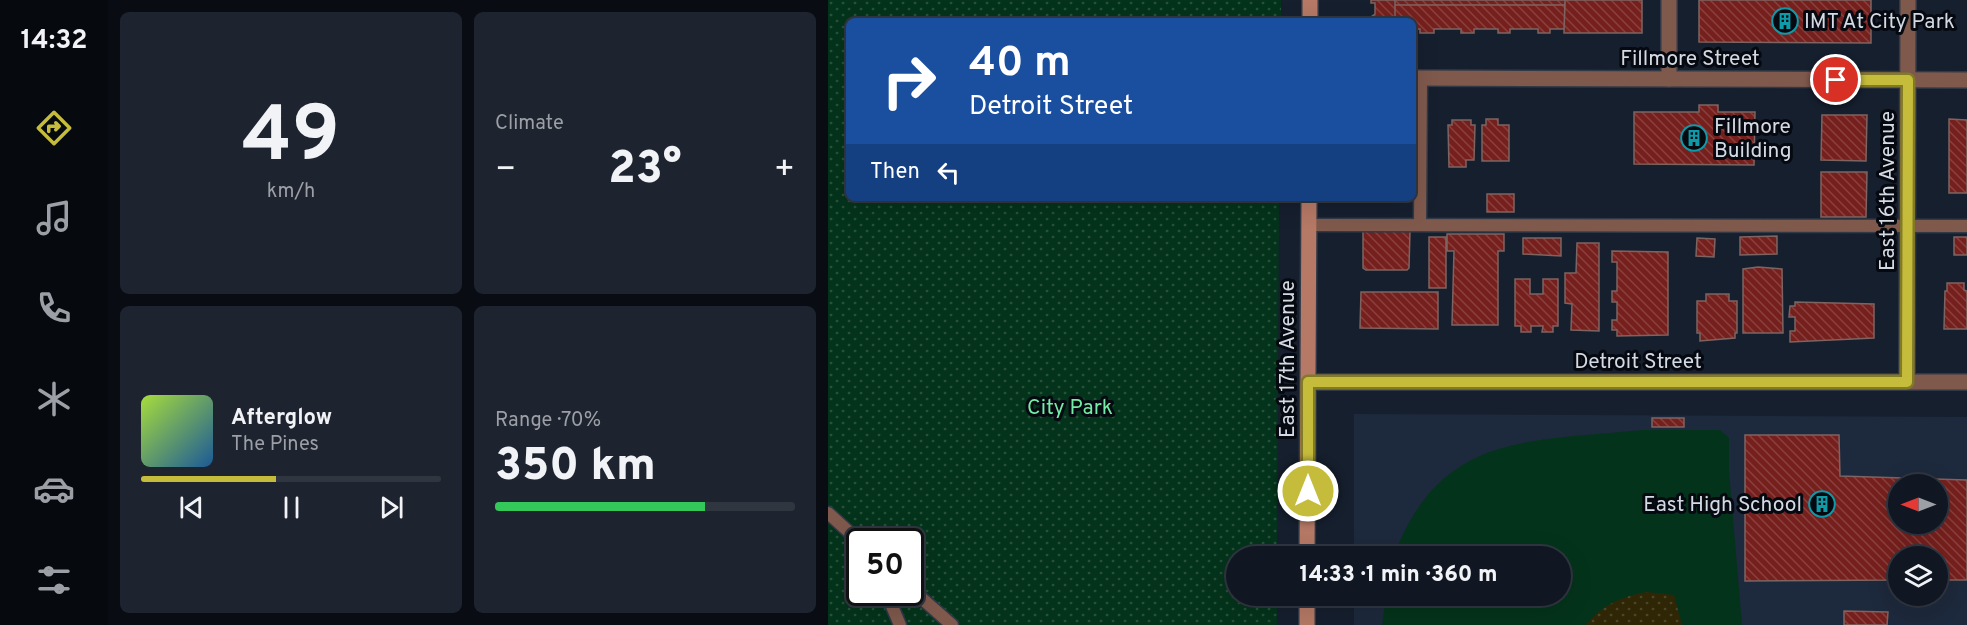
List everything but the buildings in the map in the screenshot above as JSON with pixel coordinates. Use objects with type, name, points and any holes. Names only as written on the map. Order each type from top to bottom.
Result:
[{"type":"main road","points":[[1310,0],[1310,18]]},
{"type":"main road","name":"East 17th Avenue","points":[[1307,546],[1309,201]]},
{"type":"main road","points":[[1307,606],[1307,625]]},
{"type":"street","points":[[1669,0],[1669,79]]},
{"type":"street","name":"East 16th Avenue","points":[[1907,382],[1908,0]]},
{"type":"street","name":"Fillmore Street","points":[[1417,78],[1967,80]]},
{"type":"street","name":"Detroit Street","points":[[1308,382],[1967,382]]},
{"type":"lane","points":[[1417,78],[1419,225]]},
{"type":"lane","points":[[1308,225],[1967,226]]},
{"type":"lane","points":[[828,513],[846,529]]},
{"type":"lane","points":[[924,600],[952,625]]},
{"type":"lane","points":[[892,606],[900,625]]},
{"type":"shaded area","points":[[1354,414],[1967,417],[1967,625],[1354,625],[1354,606],[1571,606],[1571,546],[1354,546]]},
{"type":"green space","name":"City Park","points":[[828,0],[1281,0],[1281,18],[846,18],[846,201],[1279,201],[1277,546],[1226,546],[1226,606],[1277,606],[1277,625],[828,625]]},
{"type":"green space","points":[[1642,430],[1720,430],[1729,438],[1729,471],[1742,625],[1382,625],[1385,606],[1571,606],[1571,546],[1399,546],[1413,515],[1436,486],[1463,465],[1493,451],[1526,442]]},
{"type":"sand","points":[[1647,592],[1674,595],[1682,625],[1586,625],[1613,602]]},
{"type":"place","name":"IMT At City Park","points":[[1785,21]]},
{"type":"place","name":"Fillmore Building","points":[[1694,138]]},
{"type":"place","name":"East High School","points":[[1822,504]]},
{"type":"route","points":[[1308,491],[1308,382],[1907,382],[1908,80],[1836,80]]}]
